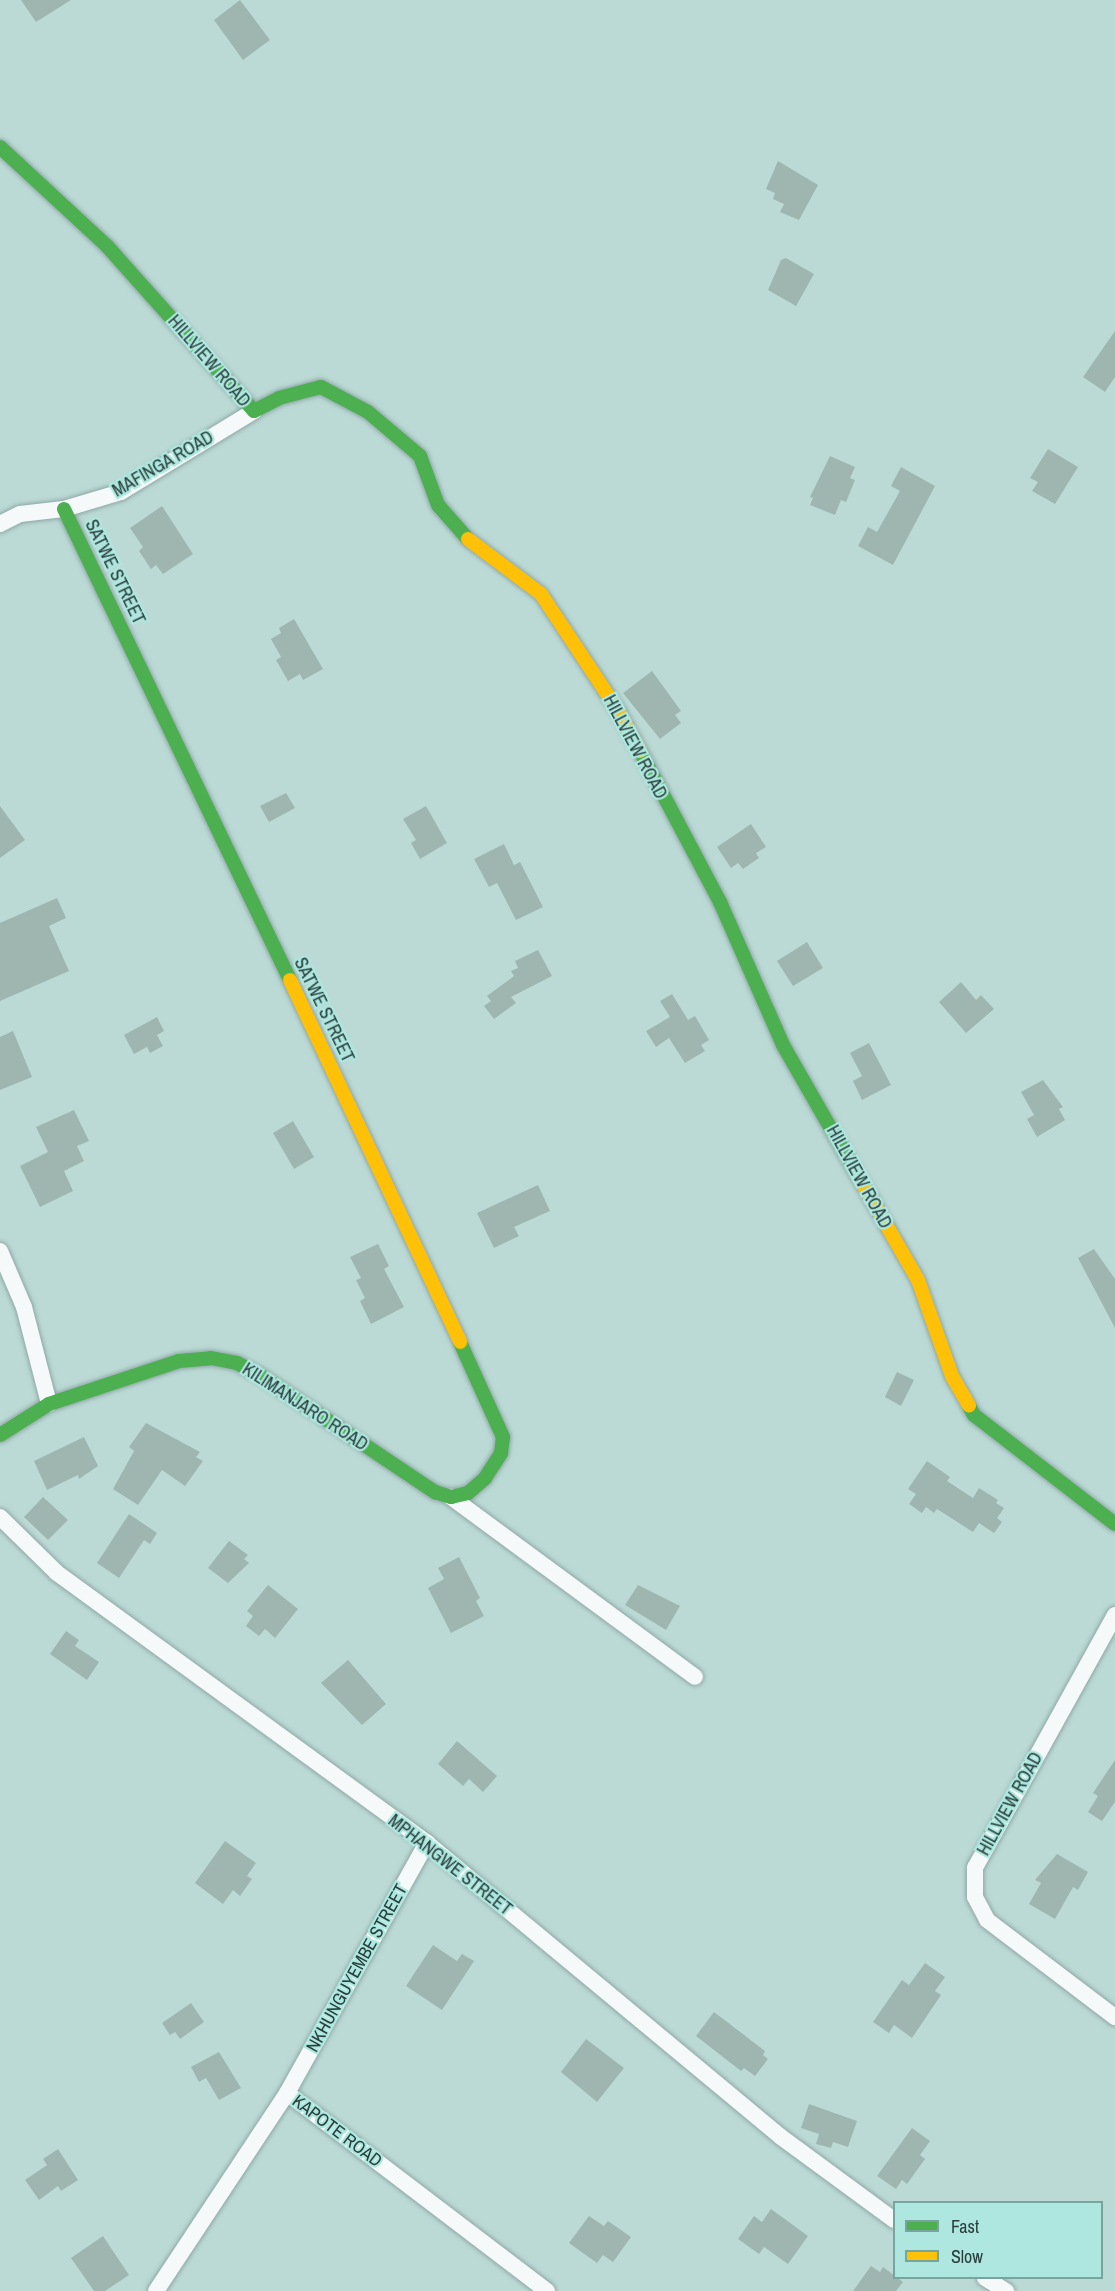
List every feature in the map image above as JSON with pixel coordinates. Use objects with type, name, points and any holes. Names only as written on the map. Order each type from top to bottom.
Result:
[{"type":"street","name":"HILLVIEW ROAD","points":[[0,147],[107,246],[254,411],[279,398],[321,387],[368,412],[420,456],[438,505],[463,536],[541,594],[619,712],[720,902],[783,1045],[918,1280],[952,1376],[974,1415],[1115,1524]]},
{"type":"street","name":"MAFINGA ROAD","points":[[0,524],[20,514],[64,509],[122,492],[254,411]]},
{"type":"street","name":"SATWE STREET","points":[[64,509],[499,1421],[503,1437],[501,1453],[485,1478],[468,1493],[443,1494]]},
{"type":"street","points":[[0,1251],[24,1307],[49,1404]]},
{"type":"street","name":"KILIMANJARO ROAD","points":[[0,1435],[49,1404],[179,1361],[212,1358],[237,1363],[443,1494],[695,1677]]},
{"type":"street","name":"MPHANGWE STREET","points":[[0,1517],[57,1573],[427,1843],[781,2137],[893,2219]]},
{"type":"street","name":"HILLVIEW ROAD","points":[[1115,1615],[975,1868],[975,1897],[987,1920],[1115,2018]]},
{"type":"street","name":"NKHUNGUYEMBE STREET","points":[[287,2093],[427,1843]]},
{"type":"street","name":"KAPOTE ROAD","points":[[156,2291],[287,2093],[547,2291]]},
{"type":"street","points":[[988,2279],[1006,2291]]},
{"type":"building","points":[[21,0],[71,0],[36,22]]},
{"type":"building","points":[[240,0],[270,40],[243,60],[214,20]]},
{"type":"building","points":[[778,161],[818,185],[799,220],[780,212],[784,204],[773,199],[775,193],[766,189]]},
{"type":"building","points":[[786,258],[814,274],[796,306],[768,290],[781,260]]},
{"type":"building","points":[[1115,331],[1115,377],[1105,392],[1083,377]]},
{"type":"building","points":[[1048,449],[1078,467],[1055,504],[1032,491],[1038,482],[1030,478]]},
{"type":"building","points":[[830,456],[855,467],[850,478],[855,480],[846,502],[841,500],[835,515],[810,505],[813,498],[810,497]]},
{"type":"building","points":[[901,467],[935,486],[893,565],[858,546],[868,527],[877,532],[900,491],[891,486]]},
{"type":"building","points":[[162,506],[193,554],[163,574],[156,565],[151,569],[139,551],[143,547],[130,528]]},
{"type":"building","points":[[294,619],[323,669],[303,680],[300,674],[288,681],[276,660],[281,657],[271,639],[281,633],[279,628]]},
{"type":"building","points":[[652,671],[681,711],[675,715],[681,723],[660,739],[623,693]]},
{"type":"building","points":[[286,793],[295,808],[269,822],[260,806]]},
{"type":"building","points":[[0,806],[25,840],[0,858]]},
{"type":"building","points":[[426,806],[447,843],[420,859],[411,843],[416,840],[403,819]]},
{"type":"building","points":[[751,824],[766,847],[756,853],[759,858],[743,869],[738,863],[731,868],[717,847]]},
{"type":"building","points":[[504,844],[514,865],[520,862],[543,907],[516,920],[497,883],[489,887],[474,859]]},
{"type":"building","points":[[57,898],[66,918],[49,926],[69,971],[0,1001],[0,923]]},
{"type":"building","points":[[807,942],[823,968],[793,986],[777,961]]},
{"type":"building","points":[[538,950],[552,976],[511,997],[516,1003],[494,1019],[484,1006],[491,1001],[487,996],[514,976],[511,971],[518,968],[515,961]]},
{"type":"building","points":[[961,982],[976,1000],[981,995],[994,1009],[966,1033],[939,1002]]},
{"type":"building","points":[[672,994],[688,1020],[695,1016],[709,1040],[701,1045],[705,1051],[685,1063],[669,1038],[656,1047],[646,1031],[670,1017],[660,1001]]},
{"type":"building","points":[[157,1017],[164,1031],[157,1035],[163,1046],[150,1053],[147,1047],[134,1054],[124,1035]]},
{"type":"building","points":[[13,1031],[32,1077],[0,1090],[0,1037]]},
{"type":"building","points":[[869,1043],[891,1085],[862,1100],[853,1081],[862,1076],[850,1053]]},
{"type":"building","points":[[1043,1080],[1063,1107],[1059,1109],[1065,1120],[1037,1137],[1027,1119],[1034,1115],[1021,1092]]},
{"type":"building","points":[[74,1110],[89,1141],[77,1146],[84,1161],[64,1171],[73,1191],[40,1207],[20,1166],[48,1152],[36,1127]]},
{"type":"building","points":[[293,1121],[314,1157],[294,1169],[273,1133]]},
{"type":"building","points":[[538,1185],[550,1211],[514,1227],[519,1236],[494,1248],[477,1213]]},
{"type":"building","points":[[378,1244],[389,1266],[384,1269],[404,1307],[371,1324],[360,1301],[365,1298],[356,1280],[361,1278],[350,1257]]},
{"type":"building","points":[[1094,1249],[1115,1279],[1115,1328],[1078,1258]]},
{"type":"building","points":[[897,1372],[914,1380],[901,1406],[885,1397]]},
{"type":"building","points":[[146,1423],[200,1452],[196,1457],[203,1461],[185,1486],[162,1470],[138,1505],[113,1489],[134,1451],[129,1447]]},
{"type":"building","points":[[84,1437],[98,1466],[79,1479],[78,1475],[47,1490],[34,1461]]},
{"type":"building","points":[[927,1461],[950,1477],[947,1481],[973,1498],[979,1488],[998,1500],[996,1503],[1004,1508],[997,1518],[1002,1522],[994,1533],[979,1523],[973,1532],[937,1509],[934,1513],[926,1507],[922,1513],[909,1504],[916,1494],[908,1489]]},
{"type":"building","points":[[43,1497],[68,1520],[48,1540],[24,1517]]},
{"type":"building","points":[[129,1514],[157,1533],[150,1544],[144,1540],[119,1578],[97,1563]]},
{"type":"building","points":[[229,1541],[248,1555],[244,1559],[249,1563],[228,1583],[208,1568]]},
{"type":"building","points":[[459,1557],[480,1598],[476,1601],[484,1616],[451,1633],[428,1588],[444,1579],[438,1568]]},
{"type":"building","points":[[268,1585],[298,1609],[275,1638],[265,1629],[259,1636],[246,1626],[253,1616],[247,1611]]},
{"type":"building","points":[[638,1585],[680,1606],[666,1630],[625,1605]]},
{"type":"building","points":[[66,1631],[79,1640],[75,1646],[99,1662],[87,1680],[50,1654]]},
{"type":"building","points":[[348,1660],[386,1704],[362,1725],[321,1683]]},
{"type":"building","points":[[457,1741],[497,1776],[483,1792],[469,1779],[463,1786],[438,1764]]},
{"type":"building","points":[[1115,1760],[1115,1802],[1102,1821],[1088,1812],[1098,1796],[1093,1793]]},
{"type":"building","points":[[225,1841],[256,1863],[247,1876],[252,1879],[240,1896],[233,1890],[223,1904],[195,1883]]},
{"type":"building","points":[[1057,1854],[1088,1872],[1078,1890],[1073,1887],[1055,1919],[1029,1904],[1041,1883],[1035,1880]]},
{"type":"building","points":[[433,1945],[457,1961],[462,1954],[474,1961],[442,2010],[406,1986]]},
{"type":"building","points":[[925,1963],[945,1977],[935,1991],[941,1995],[912,2038],[894,2025],[889,2033],[873,2022],[902,1980],[909,1985]]},
{"type":"building","points":[[191,2003],[204,2022],[180,2039],[175,2032],[170,2035],[162,2023]]},
{"type":"building","points":[[714,2012],[765,2051],[763,2055],[768,2059],[755,2076],[744,2068],[741,2071],[696,2036]]},
{"type":"building","points":[[586,2039],[624,2068],[597,2102],[561,2072]]},
{"type":"building","points":[[219,2052],[241,2088],[219,2100],[206,2078],[199,2082],[191,2067]]},
{"type":"building","points":[[809,2104],[857,2121],[848,2147],[833,2142],[831,2148],[816,2144],[819,2134],[801,2128]]},
{"type":"building","points":[[912,2128],[930,2141],[920,2155],[925,2159],[907,2184],[902,2180],[896,2189],[877,2176]]},
{"type":"building","points":[[58,2149],[78,2180],[61,2191],[58,2186],[39,2200],[25,2180],[47,2165],[43,2159]]},
{"type":"building","points":[[771,2209],[808,2236],[788,2264],[764,2247],[759,2254],[738,2239],[754,2216],[762,2222]]},
{"type":"building","points":[[589,2216],[604,2226],[608,2221],[631,2237],[613,2262],[603,2255],[597,2263],[569,2243]]},
{"type":"building","points":[[103,2236],[129,2275],[105,2291],[94,2291],[71,2258]]},
{"type":"building","points":[[871,2266],[880,2272],[883,2267],[893,2274],[893,2279],[903,2282],[896,2291],[853,2291]]},
{"type":"traffic: fast","points":[[0,147],[107,246],[254,411],[279,398],[321,387],[368,412],[420,456],[438,505],[468,539]]},
{"type":"traffic: fast","points":[[64,509],[290,980]]},
{"type":"traffic: fast","points":[[640,751],[720,902],[783,1045],[857,1174]]},
{"type":"traffic: fast","points":[[0,1435],[49,1404],[179,1361],[211,1358],[237,1363],[260,1375],[435,1492],[451,1497],[468,1493],[485,1478],[501,1453],[503,1437],[460,1342]]},
{"type":"traffic: fast","points":[[969,1406],[974,1415],[1115,1524]]},
{"type":"traffic: slow","points":[[468,539],[541,594],[619,712],[640,751]]},
{"type":"traffic: slow","points":[[290,980],[460,1342]]},
{"type":"traffic: slow","points":[[857,1174],[918,1280],[952,1376],[969,1406]]}]
